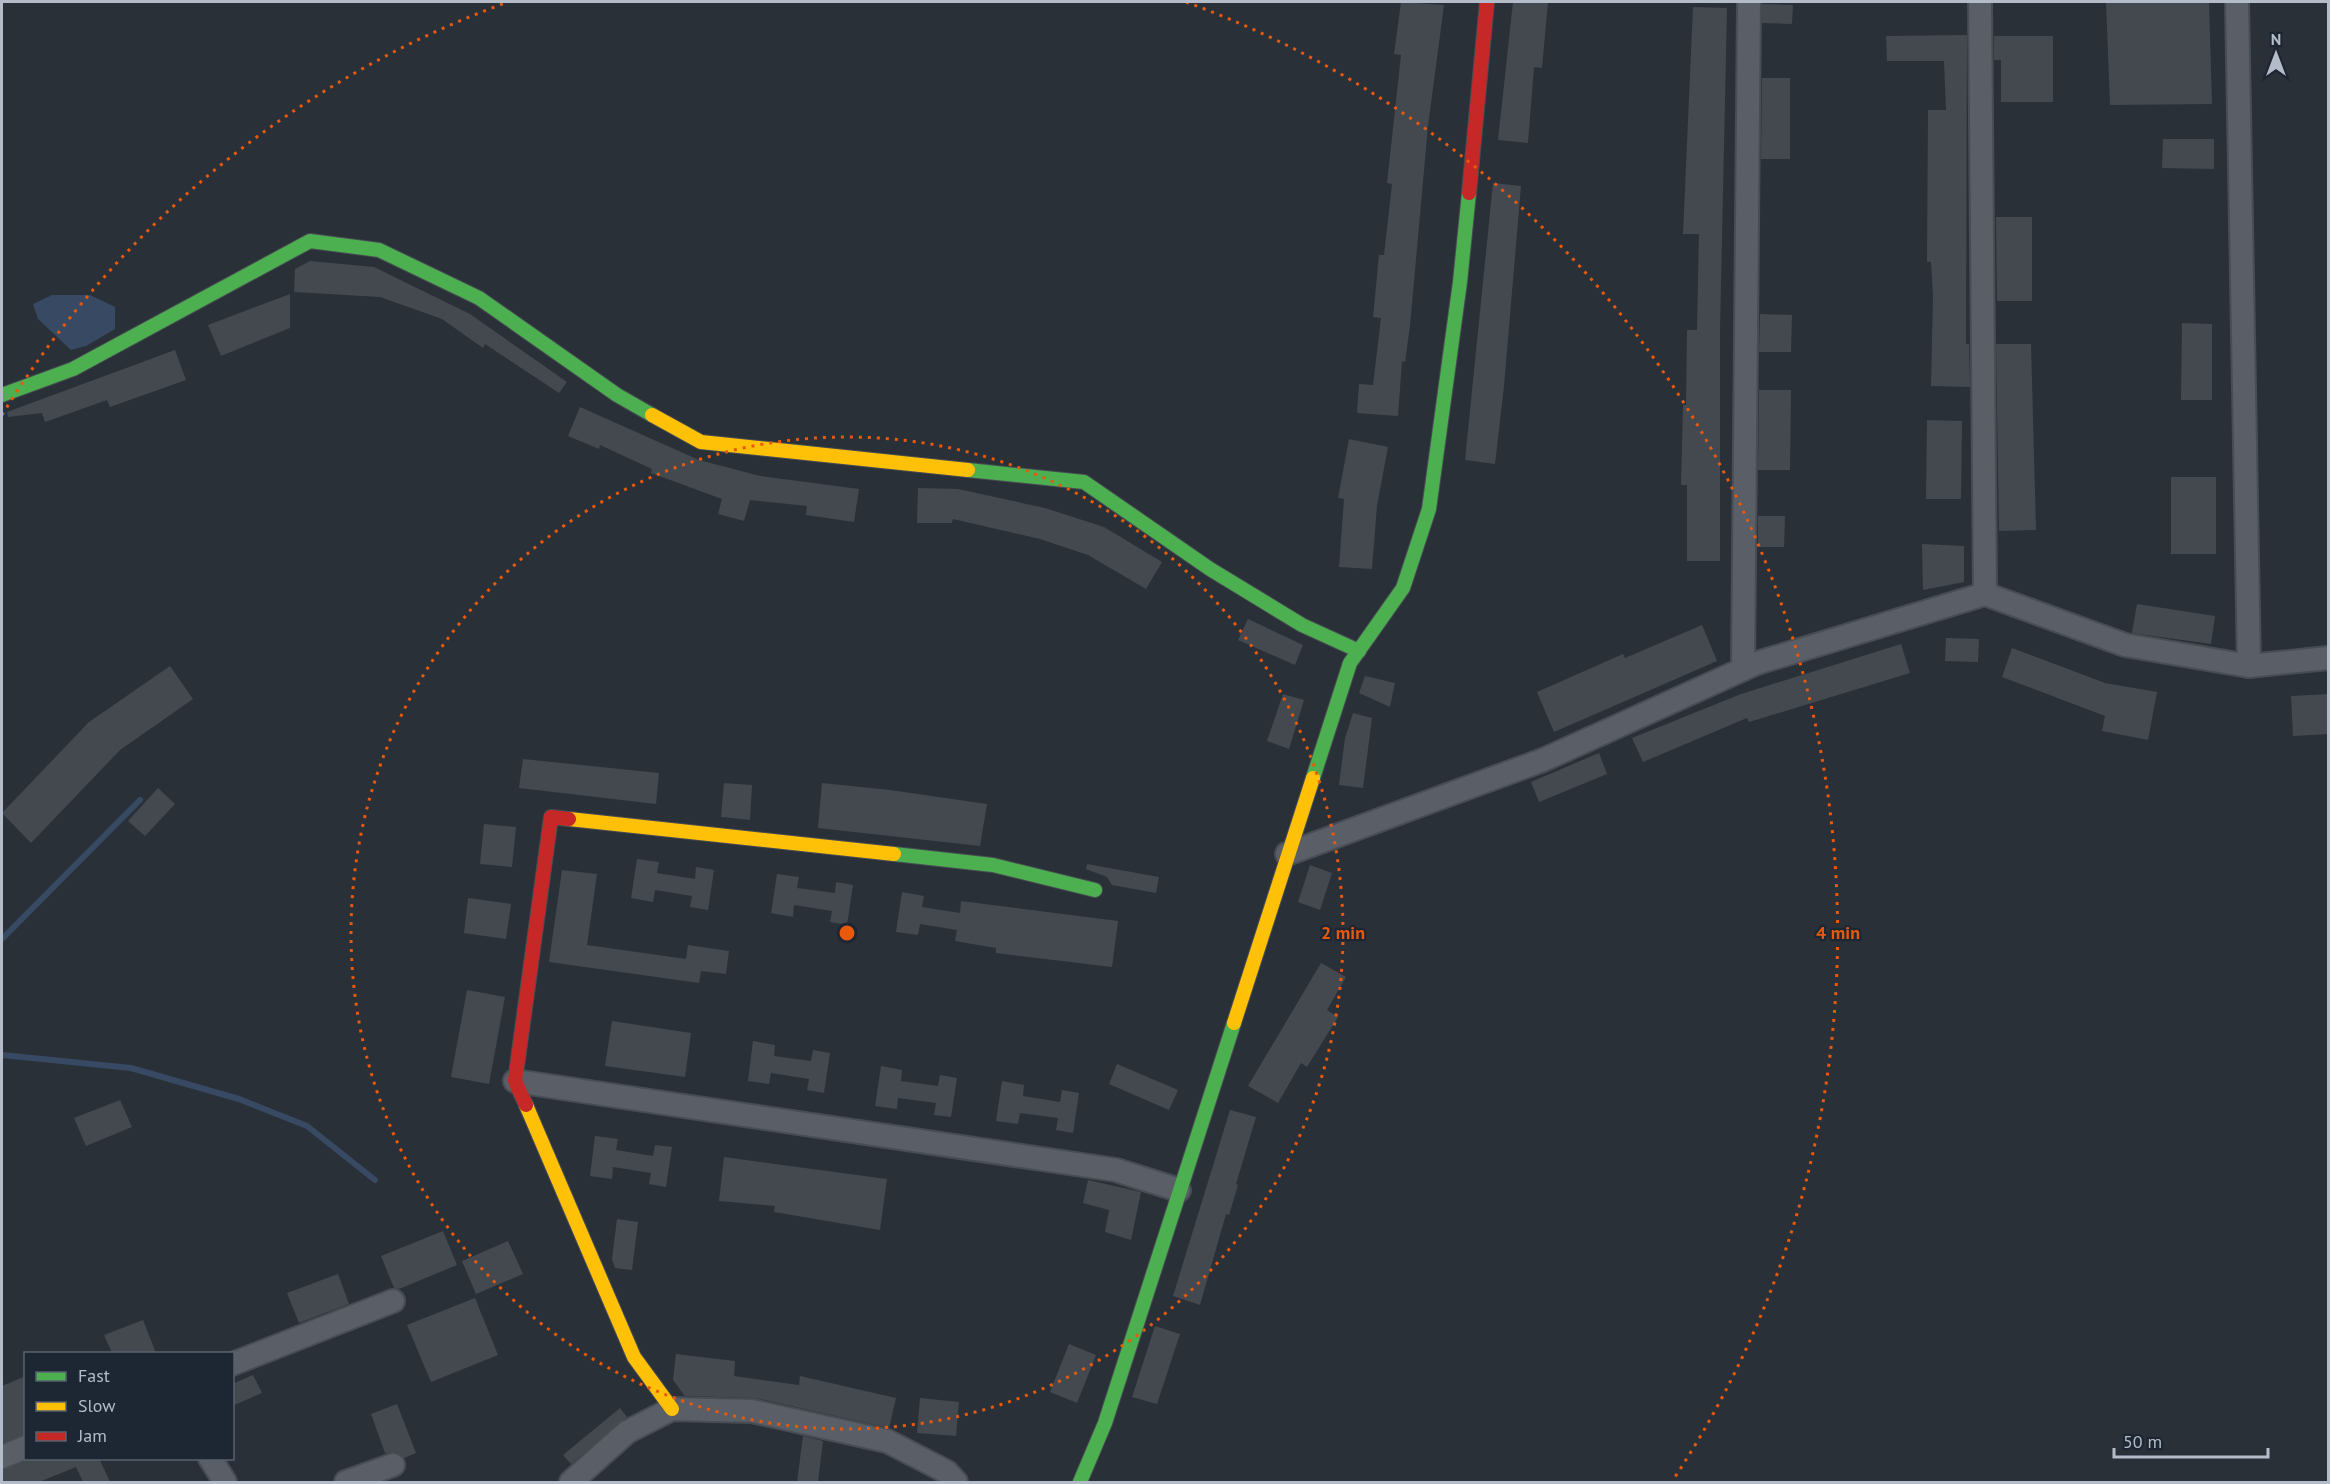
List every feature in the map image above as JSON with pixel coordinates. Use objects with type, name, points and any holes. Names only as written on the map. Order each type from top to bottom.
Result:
[{"type":"street","points":[[1080,1482],[1105,1423],[1350,663],[1403,588],[1429,509],[1460,282],[1487,2]]},
{"type":"street","points":[[1743,669],[1749,2]]},
{"type":"street","points":[[1980,2],[1985,594]]},
{"type":"street","points":[[2237,2],[2249,666]]},
{"type":"street","points":[[2,395],[73,369],[310,241],[379,249],[478,298],[618,395],[701,442],[1084,482],[1210,569],[1302,625],[1359,651]]},
{"type":"street","points":[[1287,854],[1543,760],[1743,669],[1985,594],[2125,645],[2249,666],[2328,658]]},
{"type":"street","points":[[672,1409],[634,1356],[515,1081],[551,817],[993,865],[1095,890]]},
{"type":"street","points":[[515,1081],[1116,1170],[1179,1190]]},
{"type":"street","points":[[234,1363],[393,1301]]},
{"type":"street","points":[[571,1482],[627,1432],[672,1409],[752,1411],[887,1441],[947,1472],[956,1482]]},
{"type":"street","points":[[2,1457],[24,1448]]},
{"type":"street","points":[[211,1460],[225,1482]]},
{"type":"street","points":[[346,1482],[393,1465]]},
{"type":"water","points":[[52,295],[90,295],[115,307],[115,329],[86,346],[71,350],[38,319],[33,304]]},
{"type":"building","points":[[1401,2],[1444,5],[1428,126],[1410,326],[1405,362],[1402,361],[1398,416],[1357,413],[1359,384],[1373,385],[1381,318],[1373,317],[1379,255],[1384,255],[1392,184],[1387,183],[1401,55],[1394,54]]},
{"type":"building","points":[[1513,2],[1548,2],[1542,68],[1534,67],[1528,143],[1498,140]]},
{"type":"building","points":[[2106,2],[2209,2],[2212,104],[2110,105]]},
{"type":"building","points":[[1762,4],[1793,5],[1792,24],[1762,23]]},
{"type":"building","points":[[1693,7],[1727,8],[1720,330],[1720,561],[1687,561],[1687,485],[1681,485],[1683,405],[1686,405],[1687,330],[1697,330],[1699,234],[1683,234]]},
{"type":"building","points":[[1967,35],[1966,344],[1969,344],[1970,387],[1931,386],[1933,296],[1931,262],[1927,262],[1928,110],[1946,110],[1944,61],[1887,61],[1886,36]]},
{"type":"building","points":[[1994,36],[2053,36],[2053,102],[2001,102],[2001,60],[1994,60]]},
{"type":"building","points":[[1762,78],[1790,78],[1790,159],[1761,159]]},
{"type":"building","points":[[2163,139],[2214,139],[2214,169],[2162,168]]},
{"type":"building","points":[[1493,183],[1521,186],[1495,464],[1465,460]]},
{"type":"building","points":[[1996,217],[2032,217],[2032,301],[1997,301]]},
{"type":"building","points":[[310,261],[374,267],[470,314],[567,382],[559,393],[485,344],[483,348],[442,319],[380,297],[294,292],[295,269]]},
{"type":"building","points":[[290,294],[290,328],[221,356],[208,325]]},
{"type":"building","points":[[1760,314],[1792,315],[1791,352],[1759,352]]},
{"type":"building","points":[[2182,323],[2212,324],[2212,400],[2181,400]]},
{"type":"building","points":[[1996,344],[2031,344],[2036,530],[1999,531]]},
{"type":"building","points":[[175,350],[186,380],[110,407],[107,400],[45,422],[42,413],[8,417],[7,412]]},
{"type":"building","points":[[1759,390],[1791,390],[1790,470],[1758,470]]},
{"type":"building","points":[[580,407],[699,460],[760,476],[859,489],[854,522],[806,515],[807,506],[750,500],[744,521],[718,514],[722,499],[651,473],[652,469],[600,445],[599,449],[568,436]]},
{"type":"building","points":[[1927,420],[1962,421],[1961,499],[1926,499]]},
{"type":"building","points":[[1349,439],[1388,447],[1377,506],[1372,569],[1339,567],[1344,499],[1338,498]]},
{"type":"building","points":[[2171,477],[2216,477],[2216,554],[2171,554]]},
{"type":"building","points":[[918,488],[958,489],[1045,508],[1104,527],[1162,562],[1146,589],[1088,555],[1040,539],[953,519],[952,523],[917,523]]},
{"type":"building","points":[[1758,516],[1785,516],[1784,547],[1758,547]]},
{"type":"building","points":[[1922,544],[1964,546],[1964,582],[1923,590]]},
{"type":"building","points":[[2137,604],[2215,616],[2211,644],[2132,633]]},
{"type":"building","points":[[1248,619],[1303,645],[1295,665],[1238,640]]},
{"type":"building","points":[[1702,625],[1717,661],[1554,732],[1537,692],[1623,654],[1625,658]]},
{"type":"building","points":[[1946,638],[1979,639],[1978,662],[1945,661]]},
{"type":"building","points":[[1901,644],[1910,673],[1749,722],[1747,718],[1643,762],[1632,738],[1741,694]]},
{"type":"building","points":[[2012,648],[2105,683],[2157,692],[2148,740],[2102,731],[2105,716],[2002,677]]},
{"type":"building","points":[[170,666],[193,699],[120,750],[31,843],[2,813],[89,722]]},
{"type":"building","points":[[1365,676],[1395,683],[1390,707],[1359,693]]},
{"type":"building","points":[[1283,694],[1304,700],[1289,749],[1267,741]]},
{"type":"building","points":[[2328,694],[2328,734],[2293,736],[2291,696]]},
{"type":"building","points":[[1353,713],[1372,718],[1363,788],[1339,785],[1345,738]]},
{"type":"building","points":[[1599,753],[1607,774],[1539,802],[1531,782]]},
{"type":"building","points":[[523,759],[659,773],[656,804],[519,788]]},
{"type":"building","points":[[724,783],[752,785],[750,820],[721,817]]},
{"type":"building","points":[[822,783],[987,804],[980,846],[818,828]]},
{"type":"building","points":[[158,788],[175,804],[145,836],[128,821]]},
{"type":"building","points":[[484,824],[516,827],[512,867],[480,864]]},
{"type":"building","points":[[637,859],[659,862],[657,873],[695,879],[696,867],[714,870],[708,910],[690,907],[692,896],[655,890],[653,902],[631,898]]},
{"type":"building","points":[[1087,864],[1159,877],[1156,893],[1112,885],[1107,877],[1086,869]]},
{"type":"building","points":[[1310,865],[1332,873],[1320,910],[1298,902]]},
{"type":"building","points":[[562,870],[597,874],[587,945],[686,959],[688,945],[729,951],[726,974],[701,971],[699,983],[549,962]]},
{"type":"building","points":[[777,874],[799,877],[797,888],[835,893],[836,882],[853,885],[847,925],[830,922],[832,911],[794,905],[793,917],[771,913]]},
{"type":"building","points":[[902,892],[924,896],[922,907],[960,913],[961,901],[1118,921],[1112,967],[996,953],[996,948],[955,941],[957,930],[920,924],[918,935],[896,932]]},
{"type":"building","points":[[468,898],[511,904],[506,939],[464,933]]},
{"type":"building","points":[[1321,963],[1346,977],[1327,1010],[1338,1017],[1307,1067],[1301,1063],[1278,1103],[1248,1086]]},
{"type":"building","points":[[467,990],[505,997],[489,1084],[451,1077]]},
{"type":"building","points":[[612,1021],[691,1033],[685,1077],[605,1066]]},
{"type":"building","points":[[753,1041],[775,1045],[774,1056],[811,1061],[813,1050],[830,1053],[824,1093],[807,1090],[809,1079],[771,1073],[769,1084],[748,1081]]},
{"type":"building","points":[[1117,1064],[1178,1090],[1169,1110],[1109,1084]]},
{"type":"building","points":[[881,1066],[902,1070],[901,1081],[938,1086],[940,1075],[957,1078],[951,1117],[934,1115],[936,1103],[898,1098],[897,1109],[875,1106]]},
{"type":"building","points":[[1002,1081],[1024,1085],[1023,1096],[1060,1102],[1062,1090],[1079,1093],[1073,1133],[1056,1130],[1058,1118],[1020,1113],[1018,1124],[996,1121]]},
{"type":"building","points":[[120,1100],[132,1127],[86,1146],[74,1118]]},
{"type":"building","points":[[1230,1110],[1256,1117],[1236,1184],[1238,1185],[1229,1215],[1226,1214],[1200,1305],[1173,1296]]},
{"type":"building","points":[[595,1136],[618,1139],[616,1150],[653,1156],[655,1145],[672,1147],[666,1187],[649,1184],[651,1173],[613,1167],[612,1179],[590,1176]]},
{"type":"building","points":[[724,1157],[887,1179],[880,1230],[774,1212],[775,1206],[719,1201]]},
{"type":"building","points":[[1088,1180],[1141,1192],[1131,1240],[1105,1232],[1109,1210],[1083,1203]]},
{"type":"building","points":[[617,1219],[638,1222],[632,1270],[615,1268],[612,1259]]},
{"type":"building","points":[[443,1231],[457,1265],[399,1289],[394,1288],[381,1256]]},
{"type":"building","points":[[508,1241],[523,1274],[476,1294],[462,1261]]},
{"type":"building","points":[[338,1274],[349,1304],[299,1323],[287,1293]]},
{"type":"building","points":[[475,1298],[498,1355],[431,1382],[407,1325]]},
{"type":"building","points":[[143,1320],[156,1352],[112,1352],[104,1335]]},
{"type":"building","points":[[1155,1326],[1180,1334],[1157,1404],[1132,1397]]},
{"type":"building","points":[[1069,1344],[1096,1355],[1077,1403],[1050,1392]]},
{"type":"building","points":[[676,1354],[735,1361],[734,1376],[799,1385],[800,1376],[896,1398],[889,1428],[755,1398],[685,1396],[673,1380]]},
{"type":"building","points":[[253,1375],[262,1393],[234,1405],[234,1383]]},
{"type":"building","points":[[24,1377],[24,1435],[2,1443],[2,1386]]},
{"type":"building","points":[[920,1398],[959,1402],[956,1436],[917,1433]]},
{"type":"building","points":[[397,1404],[416,1453],[404,1458],[396,1452],[385,1453],[371,1414]]},
{"type":"building","points":[[620,1408],[627,1417],[571,1464],[563,1455]]},
{"type":"building","points":[[803,1436],[823,1441],[818,1482],[797,1482]]},
{"type":"building","points":[[28,1460],[100,1460],[110,1482],[83,1482],[76,1467],[39,1482],[2,1482],[2,1470]]},
{"type":"waterway","points":[[2,939],[140,800]]},
{"type":"waterway","points":[[2,1055],[131,1068],[239,1099],[307,1126],[375,1180]]},
{"type":"traffic: fast","points":[[1313,778],[1350,663],[1403,588],[1429,509],[1460,282],[1469,193]]},
{"type":"traffic: fast","points":[[2,395],[73,369],[310,241],[379,250],[479,298],[617,395],[652,415]]},
{"type":"traffic: fast","points":[[968,470],[1084,482],[1210,569],[1302,625],[1359,651]]},
{"type":"traffic: fast","points":[[894,854],[993,865],[1095,890]]},
{"type":"traffic: fast","points":[[1080,1482],[1105,1423],[1234,1023]]},
{"type":"traffic: slow","points":[[652,415],[701,442],[968,470]]},
{"type":"traffic: slow","points":[[1234,1023],[1313,778]]},
{"type":"traffic: slow","points":[[569,819],[894,854]]},
{"type":"traffic: slow","points":[[526,1105],[634,1357],[672,1409]]},
{"type":"traffic: jam","points":[[1469,193],[1487,2]]},
{"type":"traffic: jam","points":[[526,1105],[515,1081],[551,817],[569,819]]}]
